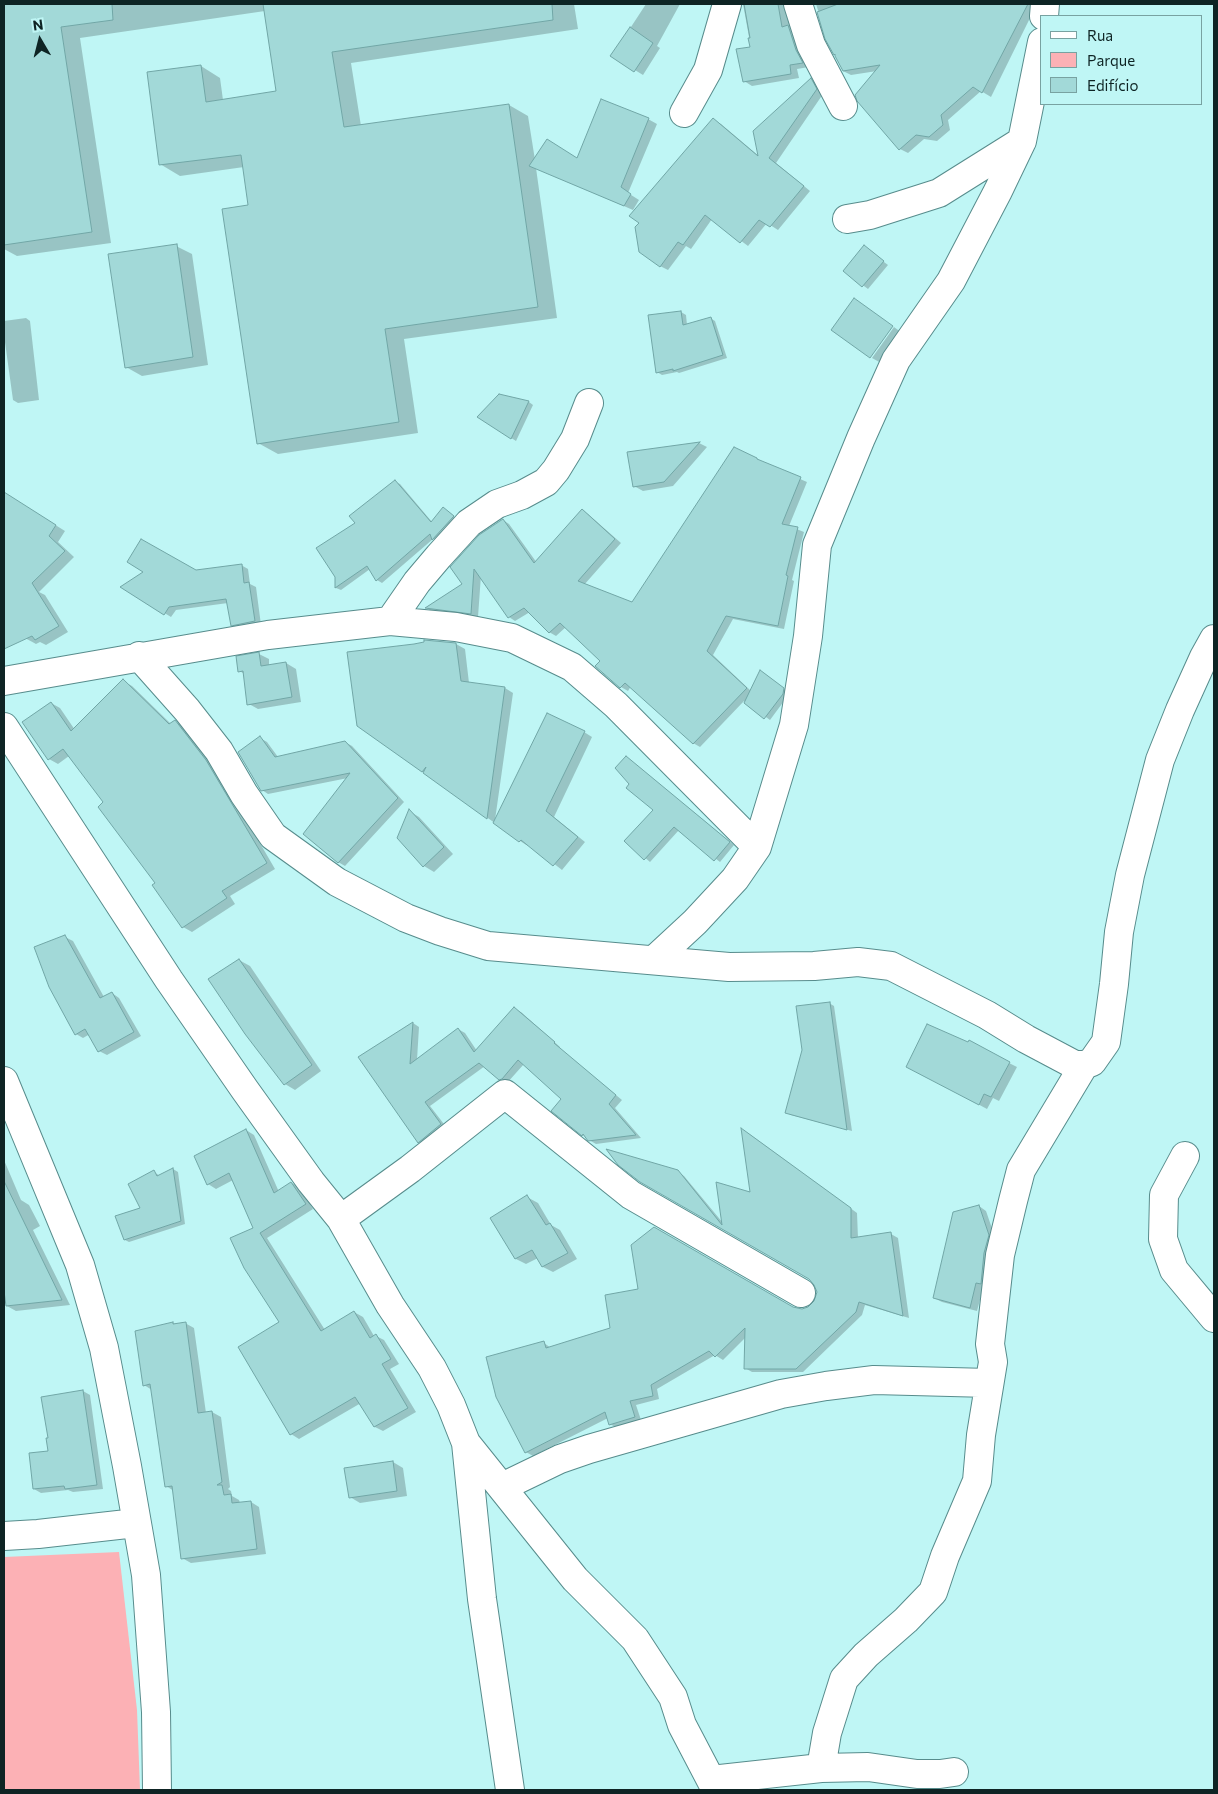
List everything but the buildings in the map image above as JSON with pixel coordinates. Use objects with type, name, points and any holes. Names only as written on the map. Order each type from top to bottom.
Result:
[{"type":"street","points":[[684,113],[708,70],[727,4]]},
{"type":"street","points":[[798,4],[810,45],[843,106]]},
{"type":"street","points":[[654,960],[696,922],[735,879],[757,847],[794,725],[808,636],[817,545],[861,438],[896,360],[951,281],[1022,141],[1040,52]]},
{"type":"street","points":[[847,219],[870,215],[939,193],[1022,141]]},
{"type":"street","points":[[390,621],[428,569],[469,523],[497,504],[522,495],[546,482],[556,470],[575,439],[589,403]]},
{"type":"street","points":[[4,681],[268,635],[390,621],[456,627],[512,638],[572,667],[616,705],[757,847]]},
{"type":"street","points":[[139,656],[187,710],[219,751],[244,794],[272,836],[337,882],[406,918],[488,946],[729,967],[814,966],[858,962],[890,966],[987,1015],[1026,1040],[1075,1065],[1084,1065],[1092,1062],[1106,1042],[1119,932],[1128,884],[1160,760],[1200,665],[1214,639]]},
{"type":"street","points":[[4,727],[169,980],[311,1182],[341,1219],[390,1305],[432,1368],[451,1405],[466,1442],[482,1599],[510,1790]]},
{"type":"street","points":[[821,1768],[827,1733],[844,1679],[866,1655],[906,1620],[932,1592],[977,1481],[981,1435],[993,1362],[990,1344],[1000,1255],[1021,1170],[1084,1065]]},
{"type":"street","points":[[4,1081],[83,1274],[104,1348],[146,1575],[156,1712],[157,1790]]},
{"type":"street","points":[[341,1219],[410,1169],[506,1094],[631,1195],[801,1293]]},
{"type":"street","points":[[1185,1156],[1164,1195],[1163,1238],[1174,1270],[1214,1318]]},
{"type":"street","points":[[502,1487],[560,1459],[629,1437],[781,1394],[874,1380],[989,1382]]},
{"type":"street","points":[[466,1442],[575,1579],[635,1639],[673,1697],[682,1725],[714,1785],[821,1768],[868,1767],[917,1774],[954,1772]]},
{"type":"street","points":[[4,1536],[136,1523]]},
{"type":"green space","points":[[119,1552],[137,1710],[140,1790],[4,1790],[4,1557]]}]
